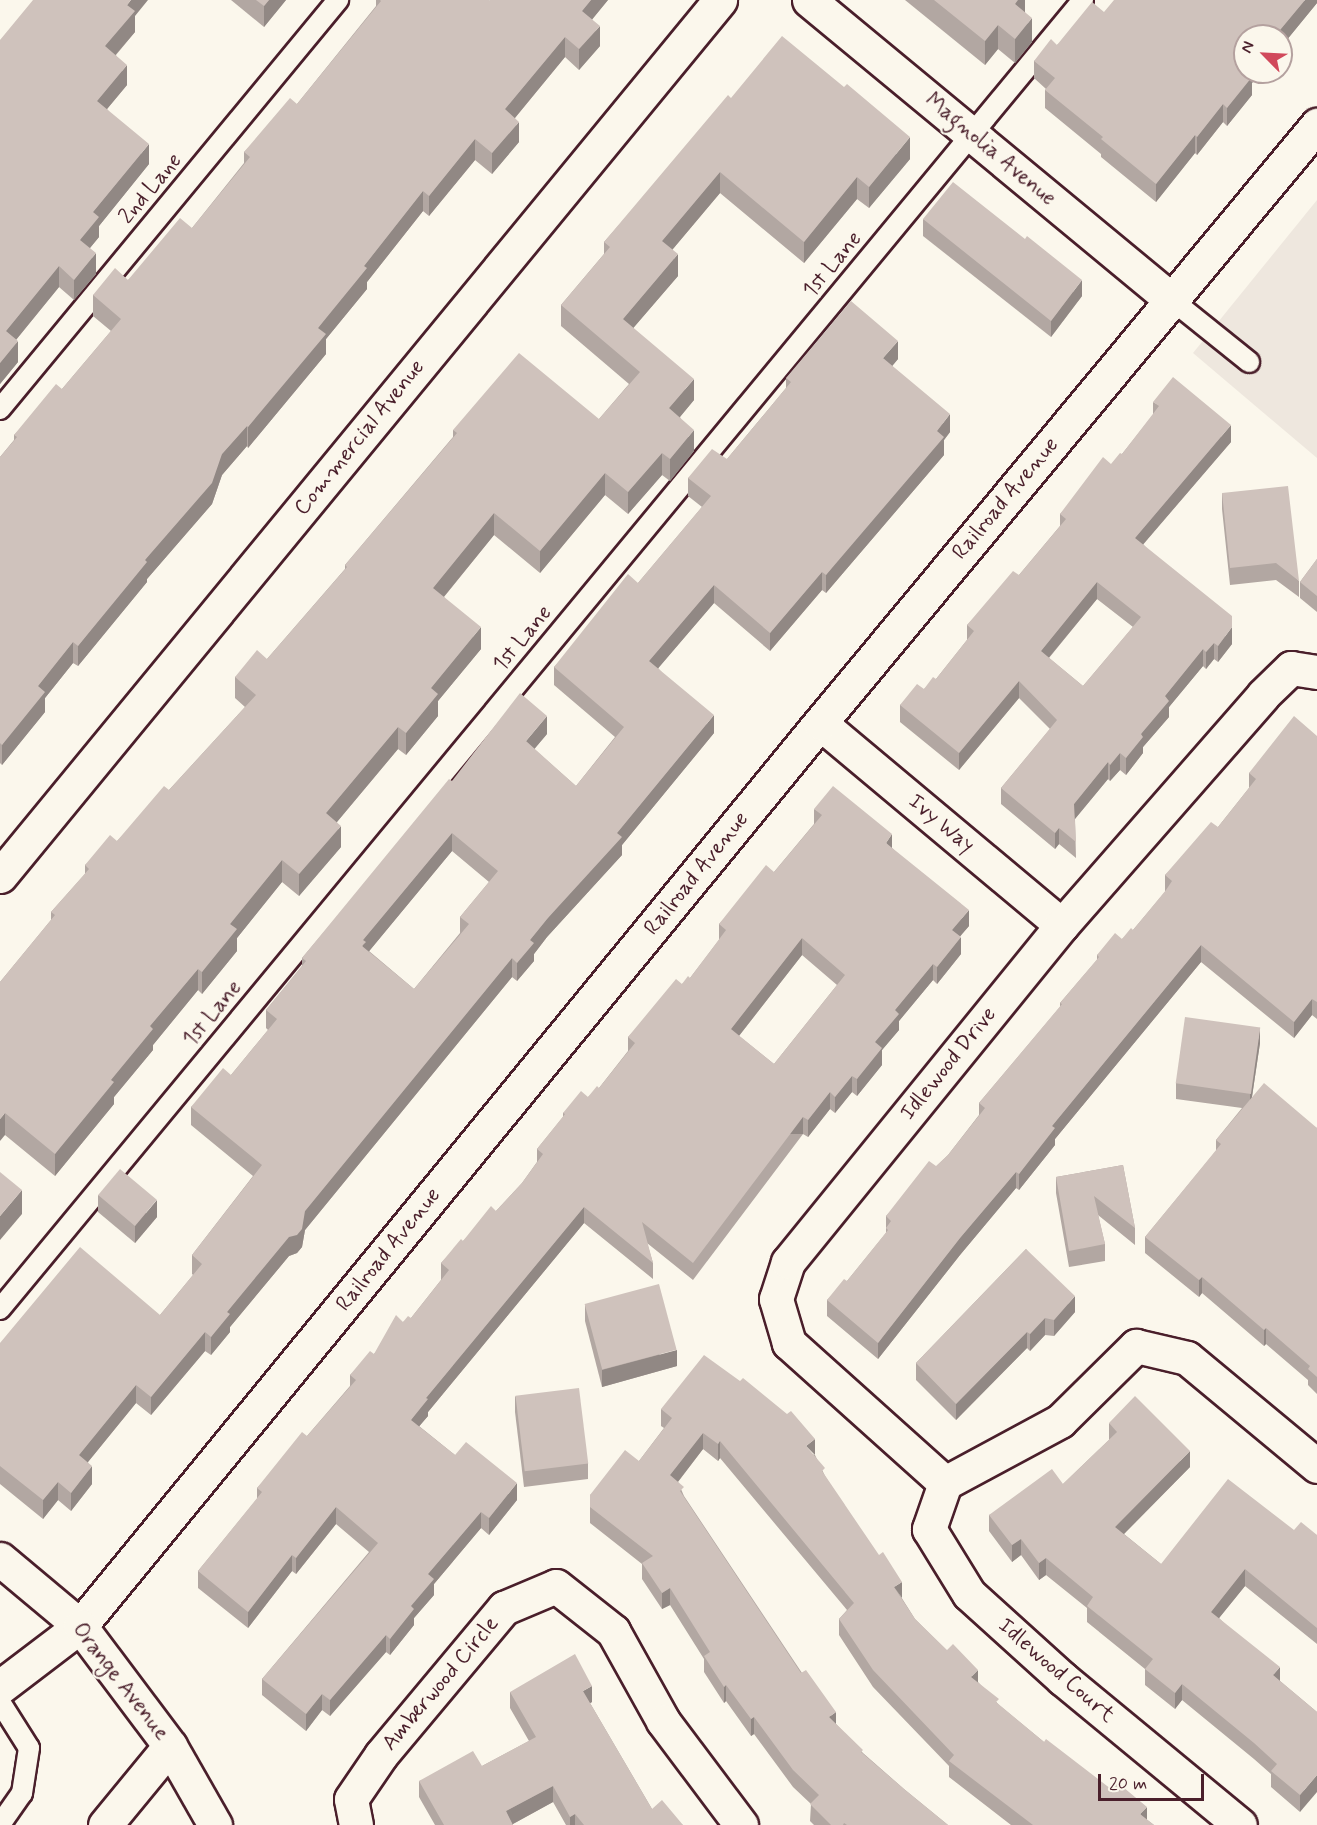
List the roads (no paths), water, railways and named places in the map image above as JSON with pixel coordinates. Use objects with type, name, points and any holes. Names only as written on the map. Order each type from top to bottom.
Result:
[{"type":"street","name":"Commercial Avenue","points":[[0,876],[720,0]]},
{"type":"street","name":"Magnolia Avenue","points":[[808,0],[1172,300]]},
{"type":"street","name":"Railroad Avenue","points":[[0,1687],[80,1626],[820,723],[1317,125]]},
{"type":"street","name":"Idlewood Drive","points":[[945,1483],[789,1343],[776,1299],[788,1262],[1062,925],[1263,694],[1292,668],[1317,672]]},
{"type":"street","name":"Ivy Way","points":[[820,723],[1062,925]]},
{"type":"street","points":[[945,1483],[1060,1420],[1136,1346],[1187,1358],[1317,1466]]},
{"type":"street","name":"Idlewood Court","points":[[945,1483],[929,1529],[969,1594],[1063,1679],[1240,1825]]},
{"type":"street","name":"Orange Avenue","points":[[0,1559],[80,1626],[170,1746],[215,1825]]},
{"type":"street","name":"Amberwood Circle","points":[[356,1825],[351,1799],[381,1755],[504,1608],[556,1586],[613,1631],[663,1721],[741,1825]]},
{"type":"street","points":[[105,1825],[170,1746]]},
{"type":"lane","name":"2nd Lane","points":[[0,409],[338,0]]},
{"type":"lane","name":"1st Lane","points":[[0,1309],[1083,0]]},
{"type":"lane","points":[[1172,300],[1249,362]]},
{"type":"lane","points":[[0,1702],[28,1748],[22,1792],[0,1825]]}]
